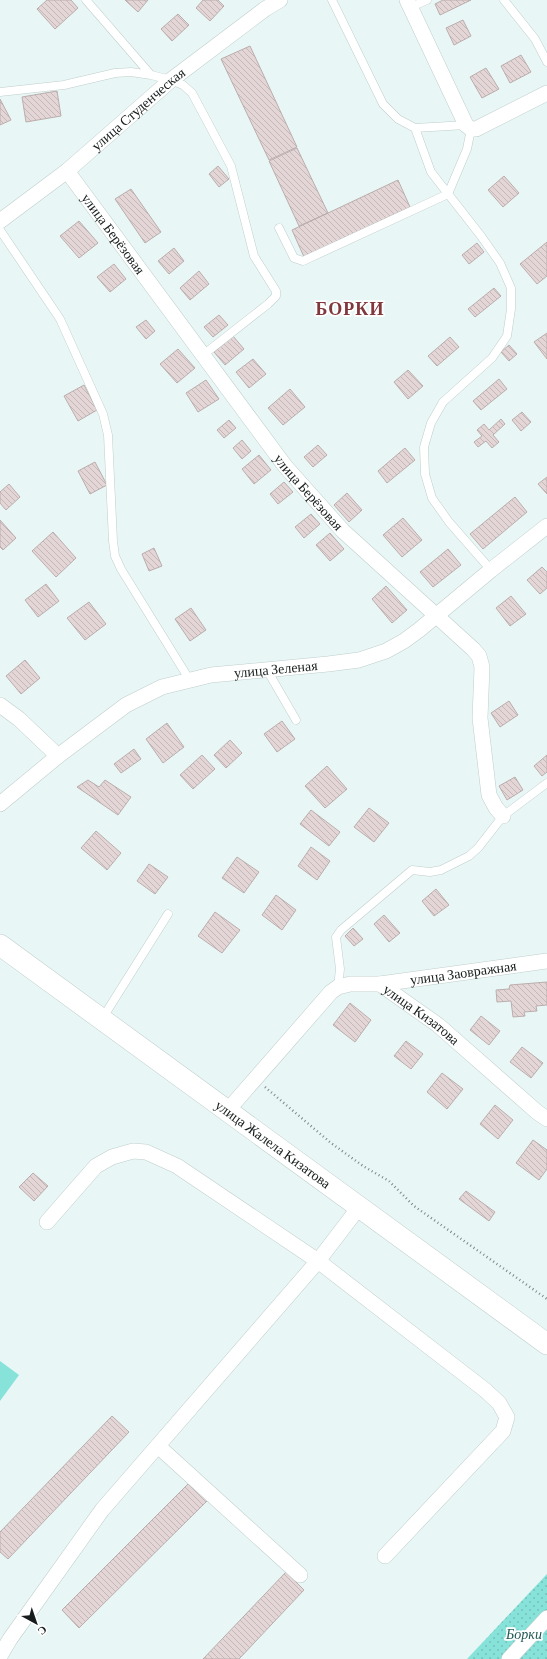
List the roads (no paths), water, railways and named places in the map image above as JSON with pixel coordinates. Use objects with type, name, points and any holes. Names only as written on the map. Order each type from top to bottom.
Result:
[{"type":"main road","name":"улица Жалела Кизатова","points":[[0,945],[360,1206],[547,1344]]},
{"type":"street","name":"улица Студенческая","points":[[0,221],[67,172],[260,4],[280,0]]},
{"type":"street","points":[[409,4],[468,127],[476,129],[547,93]]},
{"type":"street","name":"улица Берёзовая","points":[[67,172],[285,466],[338,525],[479,656],[482,667],[480,718],[489,795],[496,808],[503,816]]},
{"type":"street","name":"улица Зеленая","points":[[0,804],[58,756],[126,705],[162,687],[189,679],[211,675],[359,660],[386,651],[404,641],[547,526]]},
{"type":"street","points":[[0,705],[19,719],[58,756]]},
{"type":"street","name":"улица Заовражная","points":[[380,984],[547,961]]},
{"type":"street","name":"улица Кизатова","points":[[338,987],[350,984],[380,984],[438,1025],[537,1112],[547,1119]]},
{"type":"street","points":[[228,1110],[319,1004],[338,987]]},
{"type":"street","points":[[47,1222],[96,1166],[121,1154],[132,1151],[146,1152],[177,1166],[318,1261],[485,1390],[499,1403],[507,1417],[503,1431],[386,1556]]},
{"type":"street","points":[[0,1656],[10,1639],[102,1510],[318,1261],[360,1206]]},
{"type":"street","points":[[158,1446],[300,1575]]},
{"type":"street","points":[[509,1659],[547,1618]]},
{"type":"lane","points":[[86,0],[151,75]]},
{"type":"lane","points":[[279,228],[294,258],[303,261],[448,194],[467,149],[468,127],[415,128],[398,119],[383,104],[332,0]]},
{"type":"lane","points":[[409,4],[427,0]]},
{"type":"lane","points":[[504,0],[535,39],[547,62]]},
{"type":"lane","points":[[0,92],[64,85],[115,73],[131,72],[171,80],[183,85],[192,93],[231,166],[254,256],[276,291],[276,296],[268,304],[203,355]]},
{"type":"lane","points":[[415,128],[431,172],[500,263],[510,288],[511,309],[507,336],[492,358],[443,402],[431,423],[424,447],[425,474],[432,498],[448,522],[491,570]]},
{"type":"lane","points":[[0,230],[60,319],[104,414],[108,435],[115,556],[121,569],[189,679]]},
{"type":"lane","points":[[267,670],[296,720]]},
{"type":"lane","points":[[338,987],[340,969],[336,937],[341,930],[412,870],[430,872],[441,870],[468,856],[478,848],[503,816],[547,783]]},
{"type":"lane","points":[[102,1020],[168,914]]},
{"type":"district","name":"БОРКИ","points":[[350,309]]},
{"type":"park label","name":"Борки","points":[[524,1634]]}]
